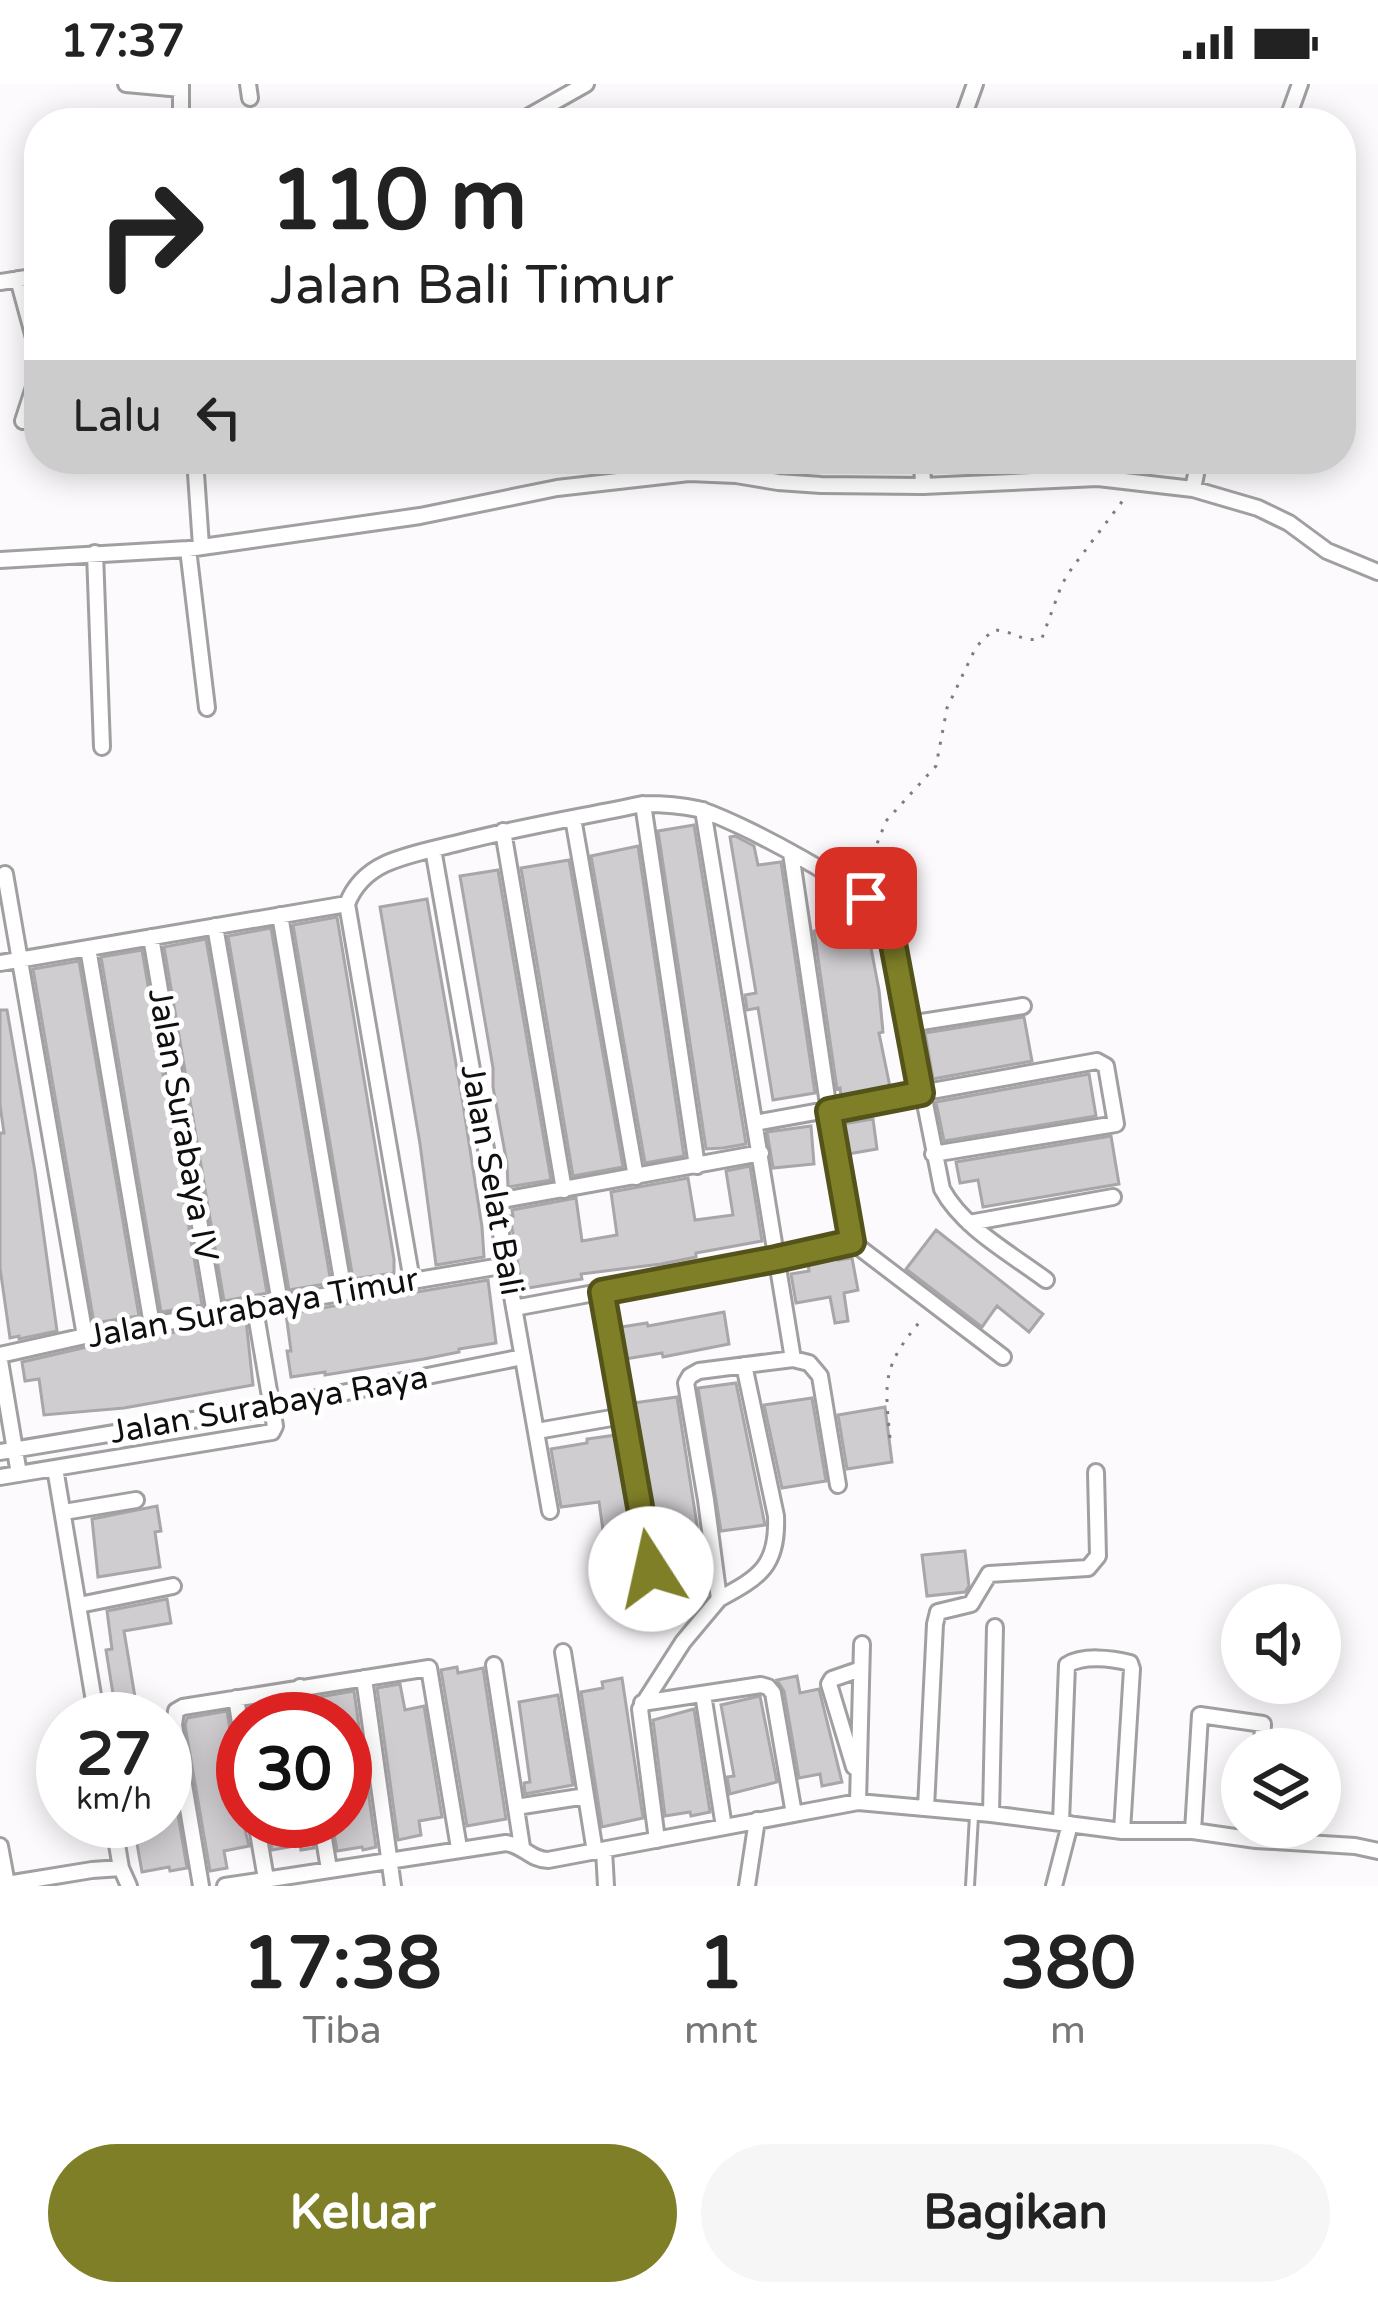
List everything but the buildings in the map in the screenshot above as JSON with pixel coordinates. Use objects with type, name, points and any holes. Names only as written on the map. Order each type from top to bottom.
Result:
[{"type":"street","points":[[126,84],[181,86]]},
{"type":"street","points":[[544,108],[586,84]]},
{"type":"street","points":[[0,281],[24,278]]},
{"type":"street","points":[[18,279],[24,301]]},
{"type":"street","points":[[195,474],[195,547],[207,708]]},
{"type":"street","points":[[0,560],[195,547],[329,531],[557,488],[680,474]]},
{"type":"street","points":[[712,474],[821,485],[1098,478],[1193,488],[1258,508],[1327,551],[1378,572]]},
{"type":"street","points":[[923,474],[923,486]]},
{"type":"street","points":[[1193,488],[1196,474]]},
{"type":"street","points":[[95,553],[102,747]]},
{"type":"street","points":[[643,804],[697,1166]]},
{"type":"street","points":[[412,1280],[347,904],[356,886],[385,864],[503,831],[643,804],[703,810],[791,853],[882,911],[889,922],[942,1189],[969,1223],[1046,1280]]},
{"type":"street","points":[[703,810],[793,1359]]},
{"type":"street","points":[[573,818],[636,1177]]},
{"type":"street","points":[[503,831],[563,1190]]},
{"type":"street","name":"Jalan Selat Bali","points":[[433,849],[550,1511]]},
{"type":"street","points":[[791,853],[852,1242],[1003,1357]]},
{"type":"street","points":[[5,874],[85,1336]]},
{"type":"street","points":[[0,963],[347,904]]},
{"type":"street","points":[[280,915],[344,1292]]},
{"type":"street","points":[[215,926],[280,1303]]},
{"type":"street","name":"Jalan Surabaya IV","points":[[151,937],[215,1314]]},
{"type":"street","points":[[88,948],[152,1324]]},
{"type":"street","points":[[909,1024],[1023,1006]]},
{"type":"street","points":[[755,1124],[1097,1061],[1106,1066],[1116,1124],[933,1154]]},
{"type":"street","points":[[497,1201],[761,1154]]},
{"type":"street","points":[[969,1223],[1113,1197]]},
{"type":"street","points":[[514,1308],[852,1242]]},
{"type":"street","name":"Jalan Surabaya Timur","points":[[0,1358],[85,1336],[508,1265]]},
{"type":"street","points":[[602,1292],[651,1569]]},
{"type":"street","points":[[0,1478],[272,1432],[275,1426],[255,1309]]},
{"type":"street","points":[[0,1358],[8,1451],[19,1474]]},
{"type":"street","name":"Jalan Surabaya Raya","points":[[8,1451],[523,1358]]},
{"type":"street","points":[[719,1599],[686,1383],[690,1376],[793,1359],[809,1363],[820,1376],[838,1485]]},
{"type":"street","points":[[657,1840],[639,1714],[642,1703],[719,1599],[762,1573],[777,1536],[744,1365]]},
{"type":"street","points":[[537,1432],[623,1416]]},
{"type":"street","points":[[55,1468],[93,1692]]},
{"type":"street","points":[[926,1808],[938,1612],[971,1604],[988,1574],[1088,1568],[1098,1556],[1096,1472]]},
{"type":"street","points":[[64,1512],[136,1500]]},
{"type":"street","points":[[79,1605],[173,1586]]},
{"type":"street","points":[[982,1813],[995,1627]]},
{"type":"street","points":[[858,1802],[862,1644]]},
{"type":"street","points":[[563,1652],[606,1886]]},
{"type":"street","points":[[1054,1886],[1065,1823],[1066,1665],[1074,1660],[1122,1660],[1132,1669],[1122,1831]]},
{"type":"street","points":[[494,1665],[523,1847]]},
{"type":"street","points":[[277,1692],[429,1668],[459,1848]]},
{"type":"street","points":[[858,1784],[830,1684],[832,1679],[861,1669]]},
{"type":"street","points":[[364,1678],[393,1886]]},
{"type":"street","points":[[642,1703],[761,1684],[768,1687],[773,1693],[794,1814]]},
{"type":"street","points":[[301,1688],[302,1692]]},
{"type":"street","points":[[703,1694],[724,1827]]},
{"type":"street","points":[[201,1886],[173,1717],[183,1707],[216,1702]]},
{"type":"street","points":[[1193,1831],[1200,1715],[1263,1724],[1263,1728]]},
{"type":"street","points":[[516,1807],[586,1796]]},
{"type":"street","points":[[225,1886],[506,1843],[523,1847],[541,1860],[858,1802],[1122,1831],[1221,1832]]},
{"type":"street","points":[[747,1886],[758,1820]]},
{"type":"street","points":[[1341,1844],[1378,1851]]},
{"type":"street","points":[[0,1846],[3,1884],[93,1878],[121,1868]]},
{"type":"street","points":[[118,1848],[129,1886]]},
{"type":"street","points":[[261,1848],[266,1880]]},
{"type":"street","points":[[325,1848],[328,1870]]},
{"type":"lane","points":[[970,1886],[982,1813]]},
{"type":"path","points":[[866,898],[869,870],[886,821],[937,766],[947,708],[976,647],[993,630],[1007,630],[1024,639],[1042,638],[1062,584],[1138,482]]},
{"type":"path","points":[[890,1438],[886,1380],[891,1362],[934,1305]]},
{"type":"route","points":[[651,1569],[602,1292],[852,1242],[829,1111],[921,1093],[889,922],[866,898]]}]
